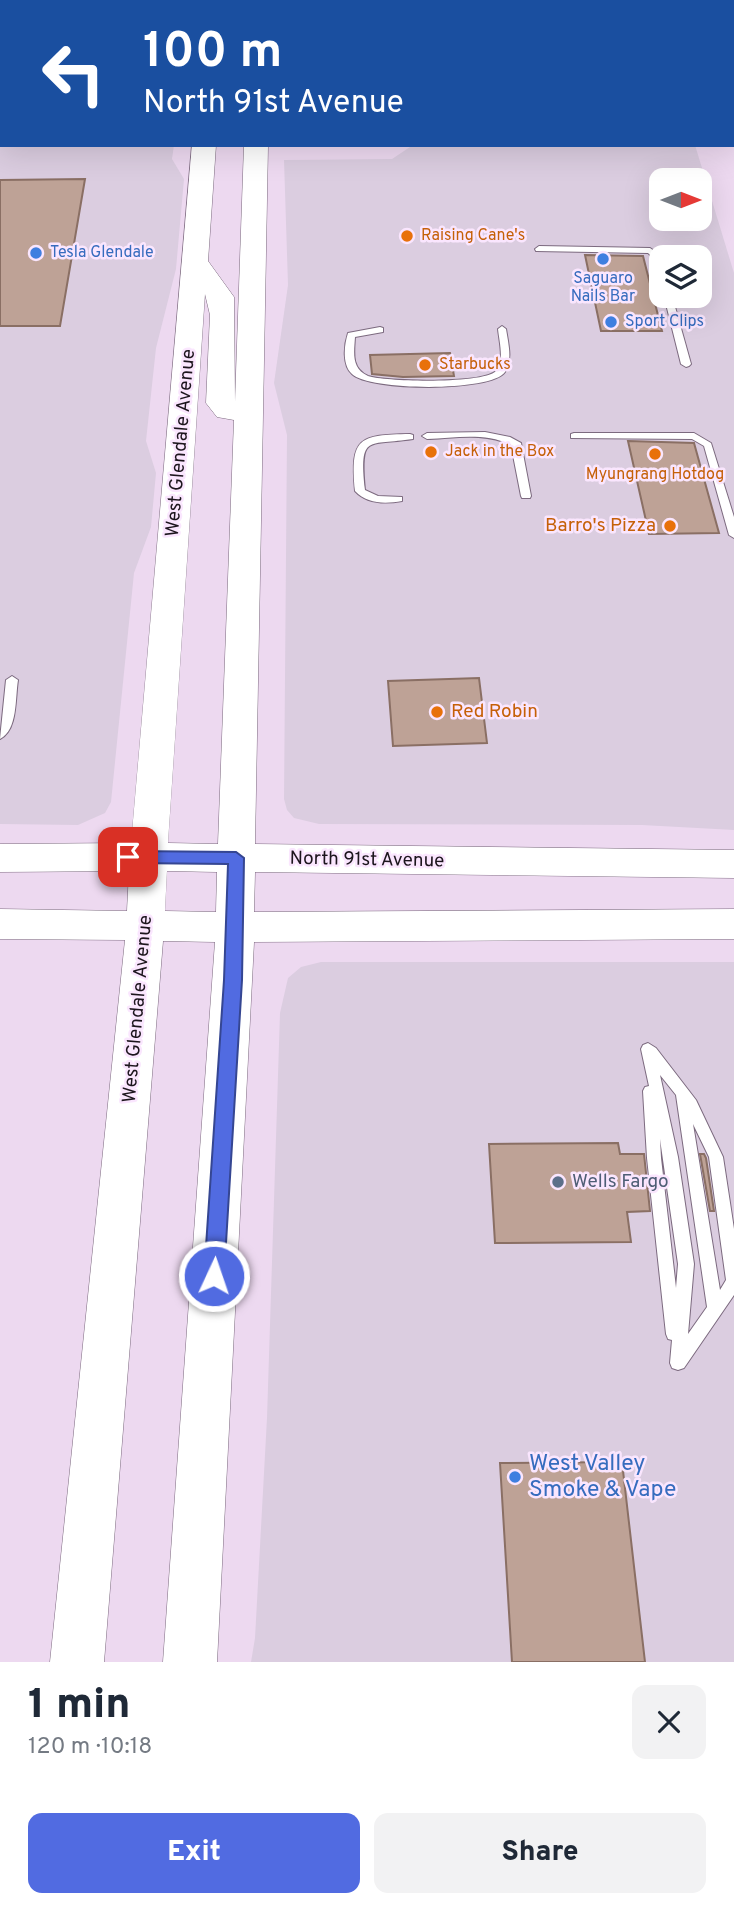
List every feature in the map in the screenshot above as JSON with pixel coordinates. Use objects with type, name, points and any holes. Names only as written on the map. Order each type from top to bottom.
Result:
[{"type":"main road","name":"West Glendale Avenue","points":[[77,1662],[145,926],[204,147]]},
{"type":"main road","points":[[190,1662],[231,1007],[256,147]]},
{"type":"main road","points":[[195,261],[221,297],[223,315],[220,403],[227,411],[248,412]]},
{"type":"main road","name":"North 91st Avenue","points":[[0,858],[149,857],[734,864]]},
{"type":"main road","points":[[0,924],[234,927],[734,925]]},
{"type":"main road","points":[[83,1597],[95,1662]]},
{"type":"lane","points":[[539,249],[649,251]]},
{"type":"lane","points":[[671,308],[686,364]]},
{"type":"lane","points":[[380,330],[351,335],[350,366],[362,379],[470,382],[489,379],[500,373],[505,360],[502,329]]},
{"type":"lane","points":[[427,436],[507,437],[516,443],[526,496]]},
{"type":"lane","points":[[574,436],[694,436],[708,445],[734,535]]},
{"type":"lane","points":[[398,499],[376,500],[360,491],[360,447],[373,438],[410,437]]},
{"type":"lane","points":[[0,735],[6,727],[12,680]]},
{"type":"lane","points":[[648,1049],[691,1104],[716,1157],[734,1281],[678,1363],[654,1158],[648,1049]]},
{"type":"lane","points":[[681,1091],[715,1307]]},
{"type":"shaded area","points":[[0,147],[174,147],[172,159],[184,179],[176,269],[156,348],[146,441],[156,473],[151,527],[134,573],[111,802],[105,813],[78,825],[0,824]]},
{"type":"shaded area","points":[[410,147],[696,147],[702,168],[649,168],[649,231],[712,231],[712,201],[734,273],[734,830],[642,825],[319,824],[294,818],[287,810],[284,799],[287,435],[274,383],[288,285],[284,160],[392,159]]},
{"type":"shaded area","points":[[321,962],[734,962],[734,1662],[251,1662],[255,1638],[267,1418],[280,1013],[288,978],[301,967]]},
{"type":"building","name":"Tesla Glendale","points":[[85,179],[60,326],[0,326],[0,180]]},
{"type":"building","points":[[585,255],[643,256],[649,280],[649,308],[656,308],[662,331],[601,331]]},
{"type":"building","name":"Starbucks","points":[[450,353],[454,376],[403,377],[372,374],[370,355]]},
{"type":"building","points":[[628,441],[694,443],[719,533],[649,534]]},
{"type":"building","name":"Red Robin","points":[[479,678],[487,743],[393,746],[388,681]]},
{"type":"building","name":"Wells Fargo","points":[[618,1143],[620,1154],[644,1154],[650,1211],[627,1212],[631,1242],[495,1243],[489,1144]]},
{"type":"building","points":[[700,1154],[704,1154],[706,1158],[714,1211],[710,1211]]},
{"type":"building","points":[[622,1462],[645,1662],[512,1662],[500,1463]]},
{"type":"place","name":"Raising Cane's","points":[[407,236]]},
{"type":"place","name":"Tesla Glendale","points":[[36,253]]},
{"type":"place","name":"Saguaro Nails Bar","points":[[603,259]]},
{"type":"place","name":"Sport Clips","points":[[611,322]]},
{"type":"place","name":"Starbucks","points":[[425,365]]},
{"type":"place","name":"Jack in the Box","points":[[431,452]]},
{"type":"place","name":"Myungrang Hotdog","points":[[655,454]]},
{"type":"place","name":"Barro's Pizza","points":[[670,526]]},
{"type":"place","name":"Red Robin","points":[[437,712]]},
{"type":"place","name":"Wells Fargo","points":[[558,1182]]},
{"type":"place","name":"West Valley Smoke & Vape","points":[[515,1477]]},
{"type":"route","points":[[128,857],[236,858],[233,980],[214,1276]]}]
